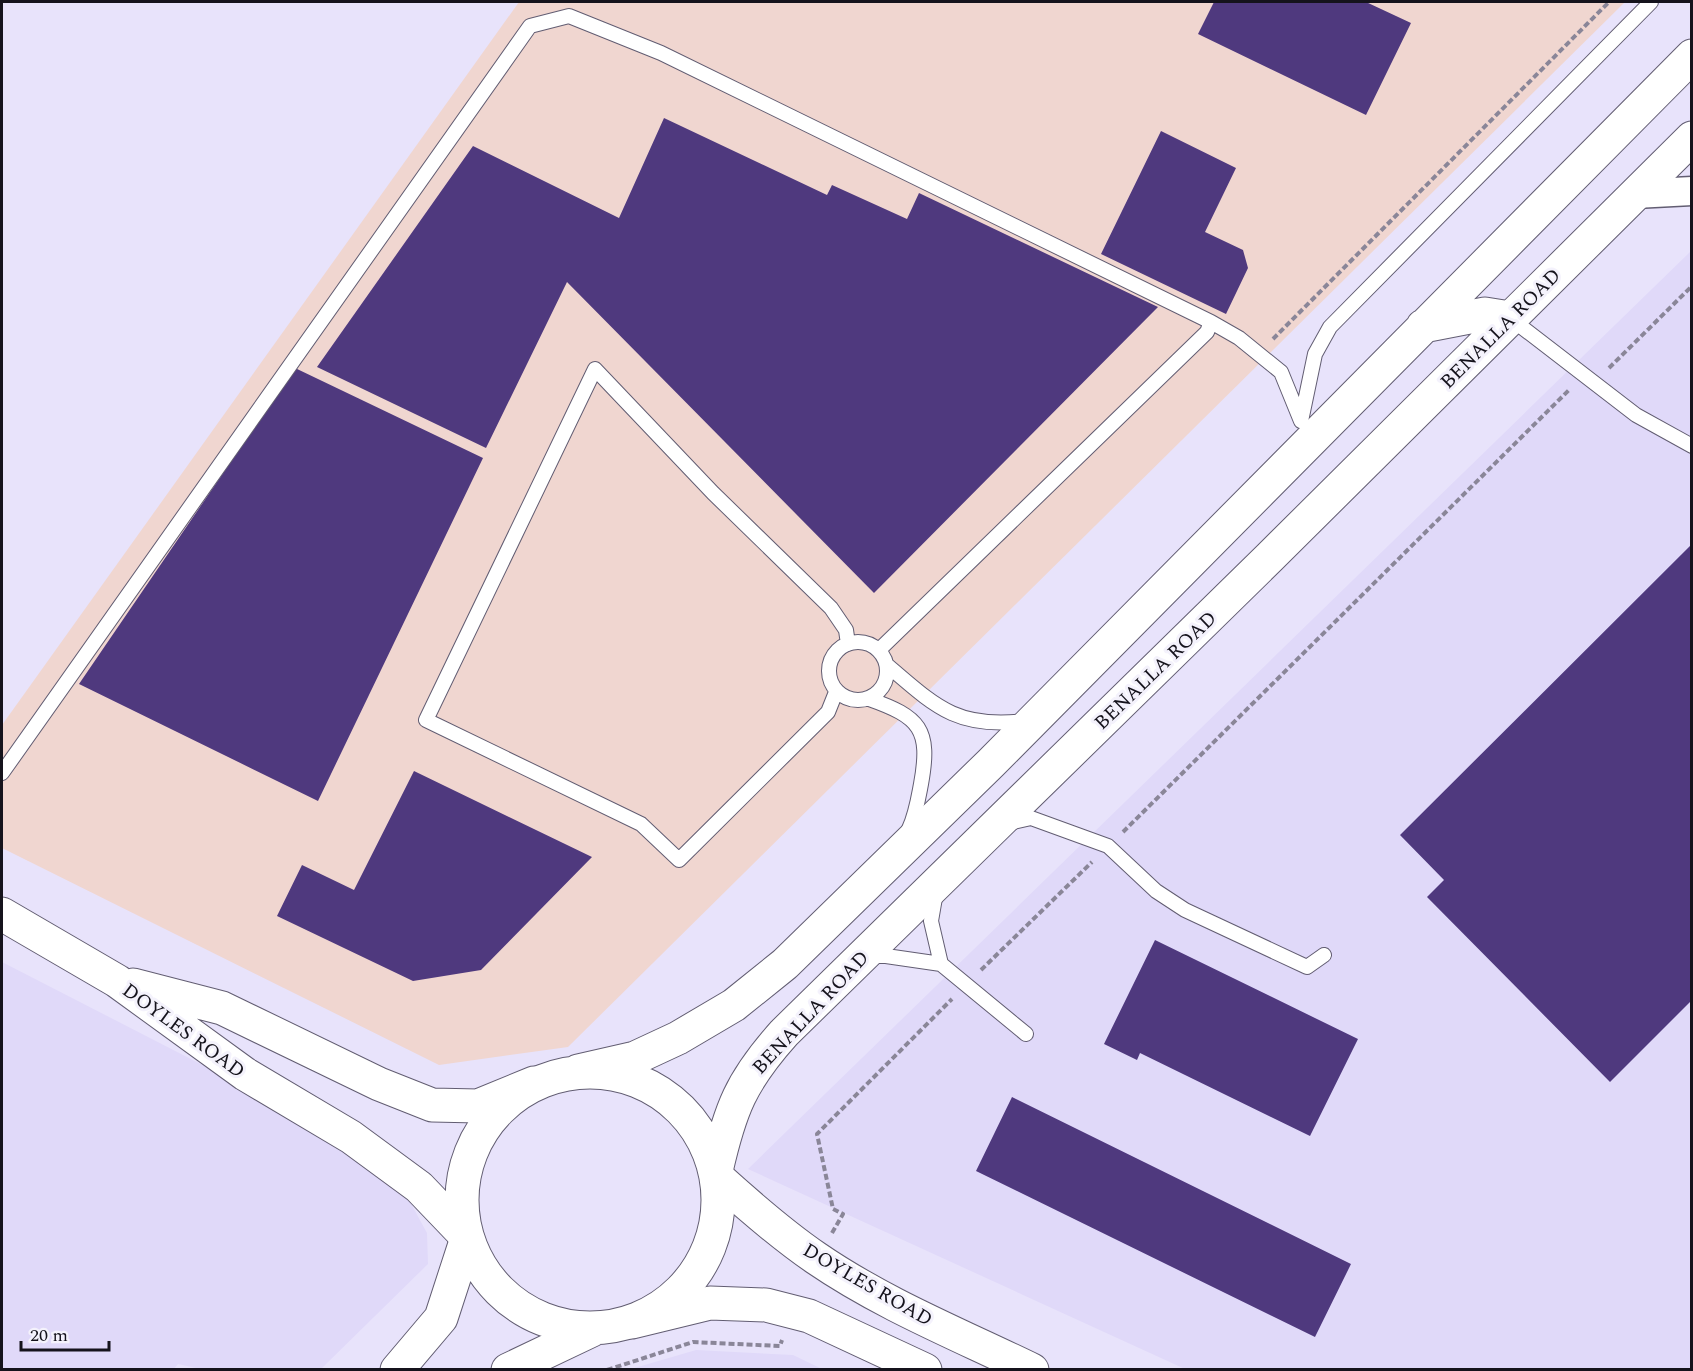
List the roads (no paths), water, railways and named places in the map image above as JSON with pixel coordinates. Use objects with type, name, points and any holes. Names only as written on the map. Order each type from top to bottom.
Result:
[{"type":"main road","points":[[592,1329],[551,1323],[514,1305],[485,1276],[466,1237],[461,1190],[472,1147],[497,1110],[534,1083],[635,1058],[678,1038],[734,1005],[785,964],[1034,719],[1692,56]]},
{"type":"main road","name":"BENALLA ROAD","points":[[717,1174],[727,1121],[737,1097],[752,1072],[784,1033],[1692,138]]},
{"type":"main road","points":[[1423,326],[1485,314],[1510,318]]},
{"type":"main road","points":[[2,914],[117,981]]},
{"type":"main road","name":"DOYLES ROAD","points":[[117,981],[222,1008],[378,1084],[432,1105],[478,1106],[534,1083]]},
{"type":"main road","name":"DOYLES ROAD","points":[[117,981],[245,1074],[351,1137],[419,1187],[466,1237]]},
{"type":"main road","points":[[578,1071],[615,1073],[650,1085],[680,1107],[703,1137],[717,1174],[718,1214],[705,1257],[691,1280],[664,1305],[632,1322]]},
{"type":"main road","name":"DOYLES ROAD","points":[[717,1174],[765,1220],[818,1259],[895,1304],[1032,1370]]},
{"type":"main road","points":[[398,1368],[441,1318],[466,1237]]},
{"type":"main road","points":[[508,1370],[592,1329],[710,1303],[766,1305],[809,1316],[925,1370]]},
{"type":"street","points":[[1635,194],[1692,191]]},
{"type":"lane","points":[[1285,466],[1301,420],[1315,354],[1330,327],[1651,2]]},
{"type":"lane","points":[[2,773],[530,26],[569,16],[661,53],[1211,322],[1281,372],[1301,420]]},
{"type":"lane","points":[[1510,318],[1636,415],[1692,446]]},
{"type":"lane","points":[[879,650],[1207,332],[1211,322]]},
{"type":"lane","points":[[836,692],[828,712],[679,860],[641,824],[426,720],[595,369],[713,493],[831,608],[846,630],[848,644]]},
{"type":"lane","points":[[895,858],[915,817],[926,756],[921,730],[901,711],[869,699],[852,701],[836,692],[831,684],[829,665],[833,655],[848,644],[864,642],[879,650],[887,665],[933,704],[960,718],[996,724],[1034,719]]},
{"type":"lane","points":[[869,699],[886,681],[887,665]]},
{"type":"lane","points":[[997,825],[1031,818],[1108,846],[1156,891],[1185,910],[1307,967],[1324,955]]},
{"type":"lane","points":[[937,884],[931,921],[941,964]]},
{"type":"lane","points":[[863,956],[886,956],[941,964],[1026,1035]]}]
